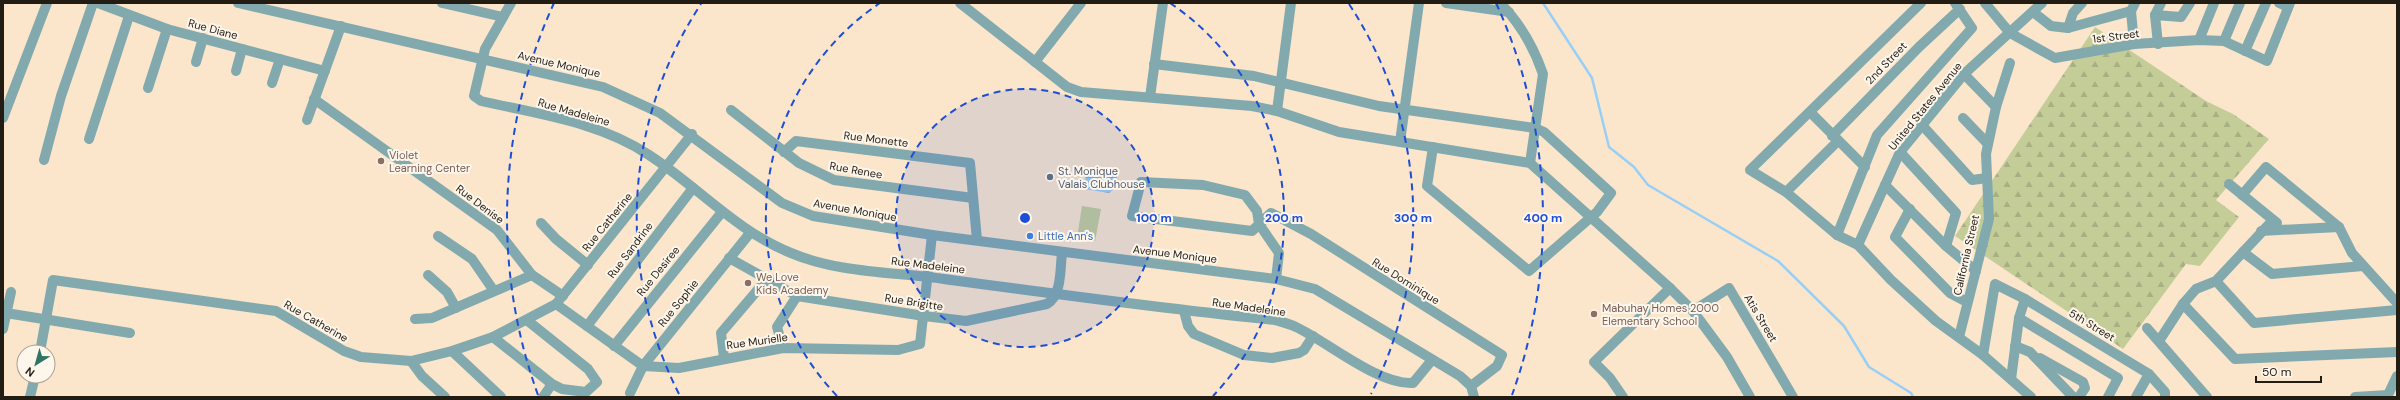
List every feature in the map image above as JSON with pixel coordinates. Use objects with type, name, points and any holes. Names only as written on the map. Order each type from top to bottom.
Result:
[{"type":"street","points":[[3,118],[47,3]]},
{"type":"street","points":[[44,160],[61,96],[93,3]]},
{"type":"street","name":"Rue Diane","points":[[98,3],[129,16],[167,29],[325,71]]},
{"type":"street","name":"Avenue Monique","points":[[238,3],[603,87],[660,113],[692,134],[771,195],[795,209],[813,216],[836,221],[1062,253],[1276,279],[1315,289],[1460,376],[1471,386]]},
{"type":"street","points":[[442,3],[503,17]]},
{"type":"street","points":[[482,59],[485,49],[512,3]]},
{"type":"street","points":[[960,3],[1067,87],[1081,92],[1252,106],[1276,111],[1340,132],[1530,163],[1670,288],[1693,311],[1727,357],[1750,397]]},
{"type":"street","points":[[1034,62],[1081,3]]},
{"type":"street","points":[[1150,97],[1163,3]]},
{"type":"street","points":[[1276,111],[1291,3]]},
{"type":"street","points":[[1400,142],[1419,3]]},
{"type":"street","points":[[1446,3],[1509,12]]},
{"type":"street","points":[[1500,3],[1509,12],[1538,60],[1543,74],[1530,163]]},
{"type":"street","points":[[1921,3],[1811,113],[1750,170],[1786,192],[1837,235],[1858,245],[1891,280],[1936,321],[1983,355],[2031,397]]},
{"type":"street","name":"United States Avenue","points":[[1858,245],[1900,152],[1964,74],[2042,3]]},
{"type":"street","points":[[2068,28],[2073,13],[2082,3]]},
{"type":"street","points":[[2158,44],[2155,15],[2161,3]]},
{"type":"street","points":[[2155,15],[2181,17],[2190,3]]},
{"type":"street","points":[[2199,40],[2214,3]]},
{"type":"street","points":[[2224,41],[2240,3]]},
{"type":"street","points":[[2245,51],[2266,3]]},
{"type":"street","name":"1st Street","points":[[1990,5],[2010,33],[2055,58],[2134,44],[2158,44],[2199,40],[2224,41],[2267,61],[2286,4]]},
{"type":"street","points":[[1837,235],[1877,135],[1972,28],[1958,5]]},
{"type":"street","name":"2nd Street","points":[[1786,192],[1958,5]]},
{"type":"street","points":[[2033,12],[2051,26],[2068,28],[2133,7],[2134,44]]},
{"type":"street","points":[[89,139],[129,16]]},
{"type":"street","points":[[307,120],[341,26]]},
{"type":"street","points":[[148,88],[167,29]]},
{"type":"street","points":[[196,62],[203,38]]},
{"type":"street","points":[[236,71],[242,49]]},
{"type":"street","points":[[272,83],[280,59]]},
{"type":"street","name":"Rue Madeleine","points":[[482,59],[474,96],[481,101],[594,128],[631,144],[666,167],[750,233],[791,254],[837,266],[1184,311],[1275,320],[1295,326],[1367,369],[1405,384],[1413,383],[1432,360]]},
{"type":"street","name":"California Street","points":[[1959,337],[1989,219],[1986,154],[1987,143],[1996,107],[2010,63]]},
{"type":"street","points":[[1154,64],[1230,72],[1356,100],[1405,109],[1535,128],[1544,132],[1611,193],[1590,217],[1529,271],[1427,186],[1433,147]]},
{"type":"street","points":[[1964,74],[1996,107]]},
{"type":"street","name":"Rue Denise","points":[[314,99],[497,230],[532,275],[563,296]]},
{"type":"street","name":"Rue Renee","points":[[731,110],[784,152],[811,170],[834,180],[973,198]]},
{"type":"street","points":[[1811,113],[1865,167]]},
{"type":"street","points":[[1963,118],[1987,143]]},
{"type":"street","points":[[1922,125],[1972,180],[1987,178]]},
{"type":"street","name":"Rue Catherine","points":[[42,344],[53,280],[276,311],[344,351],[361,357],[411,361],[452,351],[494,337],[528,321],[556,304],[692,134]]},
{"type":"street","name":"Rue Monette","points":[[784,152],[796,141],[970,163],[973,198]]},
{"type":"street","points":[[1900,152],[1956,213],[1946,246]]},
{"type":"street","points":[[2242,195],[2266,167],[2340,227],[2352,253],[2397,302]]},
{"type":"street","points":[[1259,224],[1252,231],[1132,216],[1141,182],[1203,184],[1246,195],[1257,211],[1259,224],[1279,253],[1276,279]]},
{"type":"street","points":[[2229,184],[2286,230]]},
{"type":"street","points":[[1885,185],[1946,246],[1976,271]]},
{"type":"street","name":"Rue Sandrine","points":[[587,326],[692,188]]},
{"type":"street","points":[[973,198],[977,240]]},
{"type":"street","points":[[1910,209],[1895,237],[1950,293],[1967,302]]},
{"type":"street","name":"Rue Desiree","points":[[614,346],[722,212]]},
{"type":"street","name":"Rue Dominique","points":[[1259,224],[1272,213],[1310,234],[1502,355],[1497,366],[1471,386]]},
{"type":"street","points":[[2160,341],[2183,304],[2196,289],[2216,281],[2272,220]]},
{"type":"street","points":[[541,223],[556,239],[588,265]]},
{"type":"street","points":[[2261,231],[2340,227]]},
{"type":"street","name":"Rue Sophie","points":[[630,393],[643,366],[750,233]]},
{"type":"street","name":"Rue Murielle","points":[[643,366],[679,368],[724,358],[783,348],[898,350],[920,344],[932,235]]},
{"type":"street","points":[[438,236],[472,259],[494,291]]},
{"type":"street","points":[[2242,252],[2272,274],[2363,266]]},
{"type":"street","points":[[1057,295],[1062,253]]},
{"type":"street","name":"Rue Brigitte","points":[[729,258],[797,296],[966,322],[1047,304],[1057,295]]},
{"type":"street","points":[[428,275],[447,292],[456,308]]},
{"type":"street","points":[[415,319],[432,318],[532,275]]},
{"type":"street","points":[[724,358],[721,333],[766,280]]},
{"type":"street","points":[[2216,281],[2254,323],[2397,310]]},
{"type":"street","name":"5th Street","points":[[1983,355],[1996,284],[2025,299],[2149,374],[2165,392],[2165,397]]},
{"type":"street","points":[[1623,397],[1610,378],[1594,362],[1670,288]]},
{"type":"street","name":"Atis Street","points":[[1693,311],[1729,288],[1794,397]]},
{"type":"street","points":[[3,329],[10,292]]},
{"type":"street","points":[[783,348],[777,326],[797,296]]},
{"type":"street","points":[[2011,379],[2019,318],[2025,299]]},
{"type":"street","points":[[556,304],[643,366]]},
{"type":"street","points":[[2183,304],[2235,359],[2397,352]]},
{"type":"street","points":[[1184,311],[1188,326],[1194,334],[1244,355],[1261,358],[1299,353],[1304,350],[1313,336]]},
{"type":"street","points":[[6,313],[130,333]]},
{"type":"street","points":[[2019,318],[2118,378],[2108,397]]},
{"type":"street","points":[[494,337],[552,384],[562,389],[586,392],[597,382],[588,369],[528,321]]},
{"type":"street","points":[[2147,328],[2160,341],[2207,397]]},
{"type":"street","points":[[2015,346],[2030,352],[2083,382],[2085,388],[2078,397]]},
{"type":"street","points":[[452,351],[501,397]]},
{"type":"street","points":[[2030,352],[2073,397]]},
{"type":"street","points":[[411,361],[422,376],[445,397]]},
{"type":"street","points":[[2136,397],[2149,374]]},
{"type":"street","points":[[2355,397],[2387,396],[2397,376]]},
{"type":"street","points":[[32,397],[34,384]]},
{"type":"street","points":[[543,397],[552,384]]},
{"type":"street","points":[[1471,386],[1474,397]]},
{"type":"green space","points":[[2095,27],[2206,101],[2233,114],[2269,139],[2216,200],[2239,217],[2200,266],[2186,264],[2123,349],[1955,236]]},
{"type":"green space","points":[[1082,206],[1101,209],[1095,241],[1077,238]]},
{"type":"water","points":[[1086,172],[1113,174],[1117,177],[1118,186],[1109,193],[1084,189]]},
{"type":"waterway","points":[[1543,3],[1592,78],[1609,147],[1634,167],[1648,185],[1778,261],[1844,326],[1869,367],[1911,393],[1913,397]]},
{"type":"place","name":"Violet Learning Center","points":[[381,161]]},
{"type":"place","name":"St. Monique Valais Clubhouse","points":[[1050,177]]},
{"type":"place","name":"Little Ann's","points":[[1030,236]]},
{"type":"place","name":"We Love Kids Academy","points":[[748,283]]},
{"type":"place","name":"Mabuhay Homes 2000 Elementary School","points":[[1594,314]]}]
